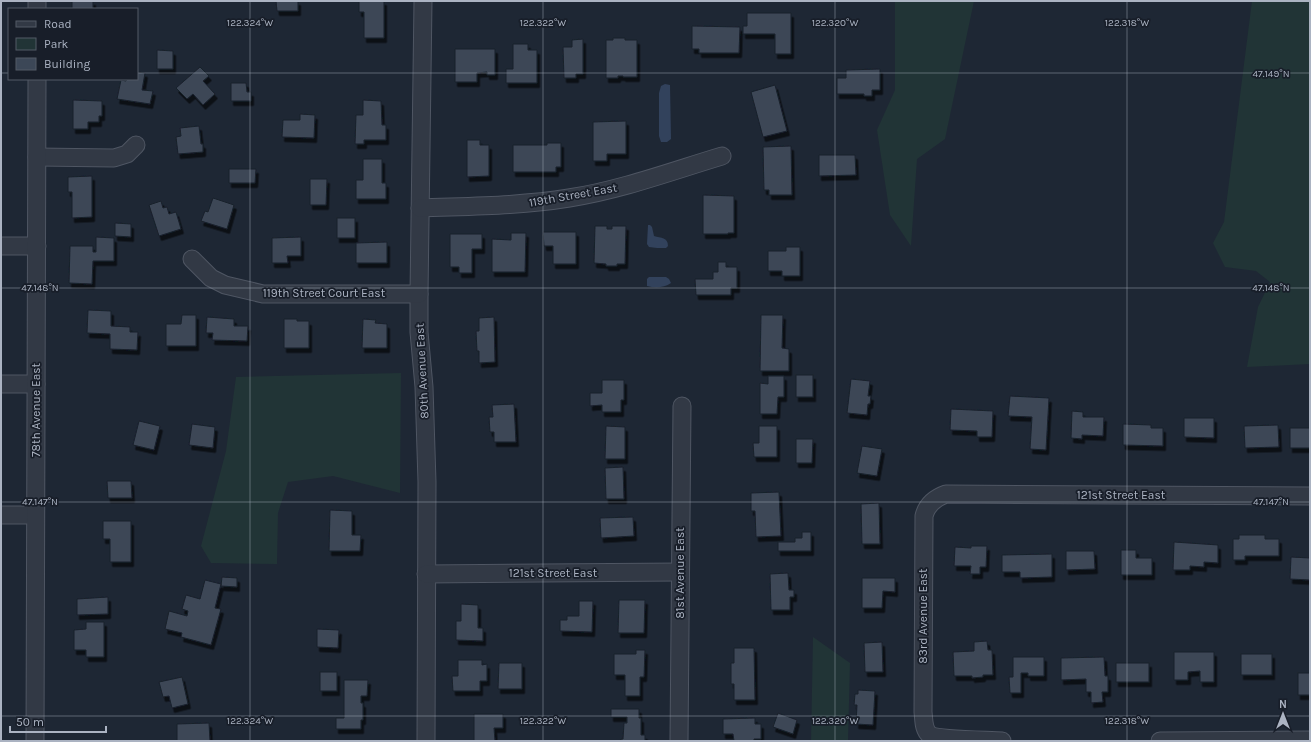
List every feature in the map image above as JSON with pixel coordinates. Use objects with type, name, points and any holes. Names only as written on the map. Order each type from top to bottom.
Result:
[{"type":"street","name":"80th Avenue East","points":[[423,1],[419,332],[424,386],[427,482],[426,741]]},
{"type":"street","name":"78th Avenue East","points":[[35,741],[37,80]]},
{"type":"street","points":[[37,157],[114,158],[127,154],[136,145]]},
{"type":"street","name":"119th Street East","points":[[420,208],[527,204],[572,198],[623,186],[722,156]]},
{"type":"street","points":[[1,246],[37,246]]},
{"type":"street","name":"119th Street Court East","points":[[192,259],[211,278],[225,285],[262,294],[419,294]]},
{"type":"street","points":[[1,384],[36,384]]},
{"type":"street","name":"81st Avenue East","points":[[679,741],[682,406]]},
{"type":"street","name":"121st Street East","points":[[934,500],[946,494],[1310,496]]},
{"type":"street","name":"83rd Avenue East","points":[[934,500],[929,504],[924,516],[923,712],[926,729],[930,735],[941,738],[1002,741]]},
{"type":"street","points":[[1,515],[35,515]]},
{"type":"street","name":"121st Street East","points":[[426,574],[680,572]]},
{"type":"street","points":[[1160,741],[1310,740]]},
{"type":"green space","points":[[895,1],[974,1],[945,139],[917,159],[911,246],[890,215],[877,130],[895,90]]},
{"type":"green space","points":[[1252,1],[1310,1],[1310,364],[1247,367],[1258,307],[1270,282],[1256,271],[1225,267],[1213,243],[1224,222]]},
{"type":"green space","points":[[401,373],[400,493],[333,476],[288,482],[278,513],[277,564],[211,563],[201,546],[226,451],[236,377]]},
{"type":"green space","points":[[813,637],[850,663],[848,741],[811,741]]},
{"type":"water","points":[[665,84],[670,85],[671,139],[667,142],[661,142],[659,136],[659,93],[661,86]]},
{"type":"water","points":[[648,225],[652,227],[654,236],[664,238],[667,241],[668,246],[666,248],[649,247],[647,244]]},
{"type":"water","points":[[649,277],[666,277],[671,283],[659,287],[647,286],[647,279]]},
{"type":"building","points":[[72,1],[93,1],[93,8],[72,8]]},
{"type":"building","points":[[276,1],[298,1],[298,11],[277,11]]},
{"type":"building","points":[[359,1],[384,1],[384,38],[364,38],[364,12],[359,12]]},
{"type":"building","points":[[747,13],[791,13],[791,54],[775,54],[775,34],[743,34],[743,26],[747,26]]},
{"type":"building","points":[[692,26],[740,27],[739,53],[699,53],[699,49],[692,49]]},
{"type":"building","points":[[613,38],[637,40],[637,77],[618,76],[618,78],[606,78],[606,40],[613,40]]},
{"type":"building","points":[[583,39],[583,74],[576,74],[576,78],[564,78],[563,47],[572,47],[572,40]]},
{"type":"building","points":[[513,44],[528,44],[528,50],[537,50],[537,83],[506,83],[506,69],[513,69]]},
{"type":"building","points":[[455,49],[495,49],[495,75],[487,75],[487,72],[477,73],[477,82],[455,82]]},
{"type":"building","points":[[157,50],[173,51],[173,69],[157,69]]},
{"type":"building","points":[[200,67],[209,76],[203,81],[215,94],[203,105],[193,94],[187,99],[176,88]]},
{"type":"building","points":[[880,69],[880,90],[872,90],[872,96],[864,96],[864,94],[837,94],[837,78],[846,78],[846,70]]},
{"type":"building","points":[[138,72],[145,73],[142,90],[153,91],[150,104],[117,99],[121,80],[138,80]]},
{"type":"building","points":[[231,83],[246,83],[247,92],[251,92],[251,101],[231,101]]},
{"type":"building","points":[[775,85],[787,131],[763,137],[751,92]]},
{"type":"building","points":[[73,100],[102,101],[102,116],[99,116],[99,122],[88,122],[88,129],[73,129]]},
{"type":"building","points":[[363,100],[381,101],[382,125],[386,125],[386,140],[364,140],[364,144],[355,144],[356,115],[363,115]]},
{"type":"building","points":[[300,114],[315,115],[314,138],[282,137],[283,120],[300,120]]},
{"type":"building","points":[[626,121],[626,154],[607,154],[607,161],[593,161],[593,122]]},
{"type":"building","points":[[199,126],[201,144],[203,144],[203,152],[178,154],[176,137],[181,136],[180,128]]},
{"type":"building","points":[[467,140],[480,140],[480,145],[489,145],[489,176],[467,177]]},
{"type":"building","points":[[547,143],[561,143],[561,167],[556,167],[556,172],[513,172],[513,145],[547,145]]},
{"type":"building","points":[[791,146],[792,195],[769,195],[769,190],[764,190],[763,147]]},
{"type":"building","points":[[819,155],[855,155],[856,175],[819,176]]},
{"type":"building","points":[[363,159],[382,159],[382,183],[386,183],[386,199],[356,199],[356,180],[363,180]]},
{"type":"building","points":[[229,169],[256,169],[255,183],[229,183]]},
{"type":"building","points":[[92,176],[92,217],[72,218],[72,192],[68,192],[68,177]]},
{"type":"building","points":[[310,179],[327,179],[326,205],[310,205]]},
{"type":"building","points":[[703,195],[734,196],[734,233],[703,234]]},
{"type":"building","points":[[213,198],[234,205],[227,229],[201,221],[205,211],[208,212]]},
{"type":"building","points":[[161,201],[163,208],[167,207],[169,214],[176,212],[181,229],[159,236],[149,205]]},
{"type":"building","points":[[337,218],[355,218],[355,238],[337,238]]},
{"type":"building","points":[[115,223],[131,224],[131,237],[115,236]]},
{"type":"building","points":[[595,226],[607,226],[607,229],[612,229],[612,226],[626,226],[625,264],[606,266],[606,264],[594,263]]},
{"type":"building","points":[[543,232],[576,232],[576,264],[553,264],[553,246],[544,246]]},
{"type":"building","points":[[511,233],[526,233],[525,272],[492,272],[492,239],[511,240]]},
{"type":"building","points":[[450,234],[482,234],[482,249],[472,249],[472,273],[459,273],[459,267],[450,267]]},
{"type":"building","points":[[96,237],[114,238],[114,261],[93,261],[92,284],[69,283],[70,246],[93,246],[93,252],[96,252]]},
{"type":"building","points":[[301,237],[301,256],[287,256],[288,263],[272,263],[272,238]]},
{"type":"building","points":[[387,242],[387,263],[356,263],[356,243]]},
{"type":"building","points":[[786,247],[800,247],[800,276],[782,276],[782,271],[768,271],[768,251],[786,251]]},
{"type":"building","points":[[718,262],[726,262],[726,267],[737,267],[737,288],[731,288],[731,295],[696,295],[695,279],[713,279],[713,272],[718,272]]},
{"type":"building","points":[[88,310],[111,311],[111,326],[130,327],[130,332],[138,332],[137,350],[110,349],[110,334],[87,333]]},
{"type":"building","points":[[182,315],[196,315],[196,346],[166,346],[166,324],[181,324]]},
{"type":"building","points":[[761,315],[783,315],[782,348],[789,349],[789,371],[760,371]]},
{"type":"building","points":[[207,317],[234,319],[234,326],[248,326],[247,341],[212,340],[213,333],[206,333]]},
{"type":"building","points":[[494,317],[495,362],[479,363],[476,331],[479,331],[479,318]]},
{"type":"building","points":[[284,319],[309,321],[309,348],[284,348]]},
{"type":"building","points":[[363,319],[376,320],[375,323],[387,324],[387,348],[362,348]]},
{"type":"building","points":[[796,375],[813,375],[813,397],[796,397]]},
{"type":"building","points":[[768,376],[784,376],[784,397],[778,397],[777,414],[760,414],[760,383],[768,384]]},
{"type":"building","points":[[851,379],[870,381],[868,396],[871,396],[870,404],[868,404],[867,415],[847,413]]},
{"type":"building","points":[[602,380],[624,380],[624,400],[621,400],[621,412],[602,412],[602,405],[590,406],[590,393],[602,393]]},
{"type":"building","points":[[1010,396],[1049,398],[1046,450],[1030,449],[1032,417],[1008,416]]},
{"type":"building","points":[[514,404],[516,442],[494,442],[494,432],[490,432],[489,417],[493,417],[492,405]]},
{"type":"building","points":[[951,409],[993,411],[992,437],[977,437],[977,431],[950,430]]},
{"type":"building","points":[[1072,411],[1083,412],[1083,417],[1104,417],[1103,436],[1082,435],[1082,439],[1071,438]]},
{"type":"building","points":[[1184,418],[1214,418],[1214,438],[1184,437]]},
{"type":"building","points":[[139,421],[160,426],[154,450],[133,445]]},
{"type":"building","points":[[192,424],[215,427],[213,448],[189,445]]},
{"type":"building","points":[[1123,424],[1151,425],[1151,428],[1163,428],[1163,446],[1123,445]]},
{"type":"building","points":[[1278,425],[1279,447],[1245,448],[1244,426]]},
{"type":"building","points":[[606,426],[625,427],[625,459],[605,459]]},
{"type":"building","points":[[759,426],[777,426],[777,457],[754,457],[753,443],[759,443]]},
{"type":"building","points":[[1290,428],[1310,428],[1310,448],[1290,448]]},
{"type":"building","points":[[796,439],[813,439],[812,463],[796,463]]},
{"type":"building","points":[[862,446],[882,449],[877,476],[857,473]]},
{"type":"building","points":[[623,467],[624,499],[606,499],[605,468]]},
{"type":"building","points":[[107,481],[131,481],[132,498],[108,498]]},
{"type":"building","points":[[779,492],[781,536],[756,537],[755,511],[751,511],[751,493]]},
{"type":"building","points":[[879,503],[880,544],[862,544],[861,504]]},
{"type":"building","points":[[330,510],[352,511],[352,535],[361,535],[360,551],[329,551]]},
{"type":"building","points":[[633,517],[634,536],[601,538],[600,518]]},
{"type":"building","points":[[103,521],[131,521],[131,562],[110,562],[110,539],[103,539]]},
{"type":"building","points":[[802,532],[811,532],[811,551],[778,551],[778,542],[795,542],[795,538],[802,538]]},
{"type":"building","points":[[1239,535],[1265,535],[1265,539],[1279,539],[1279,556],[1245,556],[1245,560],[1233,560],[1233,539],[1239,539]]},
{"type":"building","points":[[1174,542],[1218,545],[1218,563],[1204,562],[1204,567],[1190,566],[1190,570],[1173,570]]},
{"type":"building","points":[[971,546],[987,546],[986,567],[980,567],[980,574],[970,574],[971,566],[954,566],[955,547],[971,548]]},
{"type":"building","points":[[1121,550],[1136,550],[1136,558],[1152,558],[1152,575],[1121,575]]},
{"type":"building","points":[[1066,551],[1094,551],[1095,569],[1066,570]]},
{"type":"building","points":[[1052,554],[1052,577],[1020,578],[1020,572],[1002,572],[1002,555]]},
{"type":"building","points":[[1291,557],[1310,558],[1310,580],[1290,579]]},
{"type":"building","points":[[788,573],[789,590],[794,590],[794,597],[790,597],[790,610],[771,610],[770,574]]},
{"type":"building","points":[[222,577],[237,578],[237,587],[221,586]]},
{"type":"building","points":[[862,578],[895,578],[895,592],[883,591],[882,608],[862,608]]},
{"type":"building","points":[[205,580],[221,584],[215,608],[221,609],[211,645],[181,637],[182,633],[165,629],[169,611],[187,616],[188,611],[182,609],[186,595],[200,599]]},
{"type":"building","points":[[108,597],[108,614],[77,615],[77,599]]},
{"type":"building","points":[[619,600],[645,600],[644,633],[618,633]]},
{"type":"building","points":[[579,601],[593,601],[592,632],[560,631],[560,620],[567,620],[567,616],[579,616]]},
{"type":"building","points":[[461,604],[478,605],[478,628],[483,628],[483,641],[456,640],[456,621],[461,621]]},
{"type":"building","points":[[86,622],[104,622],[104,657],[86,657],[86,650],[74,650],[74,630],[86,629]]},
{"type":"building","points":[[317,629],[339,630],[338,648],[317,647]]},
{"type":"building","points":[[987,641],[988,650],[992,650],[993,675],[983,675],[983,677],[972,678],[972,676],[954,676],[953,652],[974,651],[974,642]]},
{"type":"building","points":[[882,642],[883,672],[865,672],[864,643]]},
{"type":"building","points":[[734,648],[754,648],[755,700],[734,700],[734,684],[731,684],[731,663],[734,663]]},
{"type":"building","points":[[636,650],[645,650],[644,677],[640,677],[640,696],[625,696],[625,675],[614,675],[614,654],[636,654]]},
{"type":"building","points":[[1174,652],[1214,652],[1214,682],[1200,682],[1200,671],[1188,672],[1188,680],[1174,680]]},
{"type":"building","points":[[1241,654],[1272,654],[1272,675],[1241,675]]},
{"type":"building","points":[[1013,657],[1044,657],[1044,676],[1028,676],[1028,673],[1021,673],[1021,693],[1010,693],[1009,677],[1013,677]]},
{"type":"building","points":[[1104,657],[1105,676],[1108,676],[1108,692],[1102,692],[1103,702],[1091,703],[1091,692],[1086,692],[1086,679],[1061,680],[1061,658]]},
{"type":"building","points":[[458,660],[482,660],[482,665],[487,664],[487,681],[480,681],[480,691],[453,691],[452,676],[458,676]]},
{"type":"building","points":[[499,663],[522,663],[522,689],[498,689]]},
{"type":"building","points":[[1116,663],[1149,663],[1149,682],[1116,682]]},
{"type":"building","points":[[320,672],[337,672],[337,691],[320,691]]},
{"type":"building","points":[[1298,673],[1310,673],[1310,695],[1298,695]]},
{"type":"building","points":[[182,677],[188,704],[172,708],[169,696],[163,697],[159,682]]},
{"type":"building","points":[[344,680],[368,680],[367,696],[361,696],[361,703],[363,703],[363,720],[361,720],[361,729],[336,729],[336,718],[344,718]]},
{"type":"building","points":[[858,690],[875,691],[873,725],[856,724],[857,705],[854,705],[855,694],[858,694]]},
{"type":"building","points":[[611,709],[639,709],[639,718],[641,718],[641,735],[645,735],[645,741],[621,741],[621,739],[623,739],[624,723],[627,723],[627,717],[611,717]]},
{"type":"building","points":[[778,713],[797,720],[793,734],[773,727]]},
{"type":"building","points":[[474,714],[503,714],[503,728],[494,728],[495,741],[474,741]]},
{"type":"building","points":[[755,718],[755,724],[761,724],[761,739],[754,739],[754,741],[734,741],[733,734],[723,734],[723,719]]},
{"type":"building","points":[[209,723],[210,741],[177,741],[177,724]]}]
